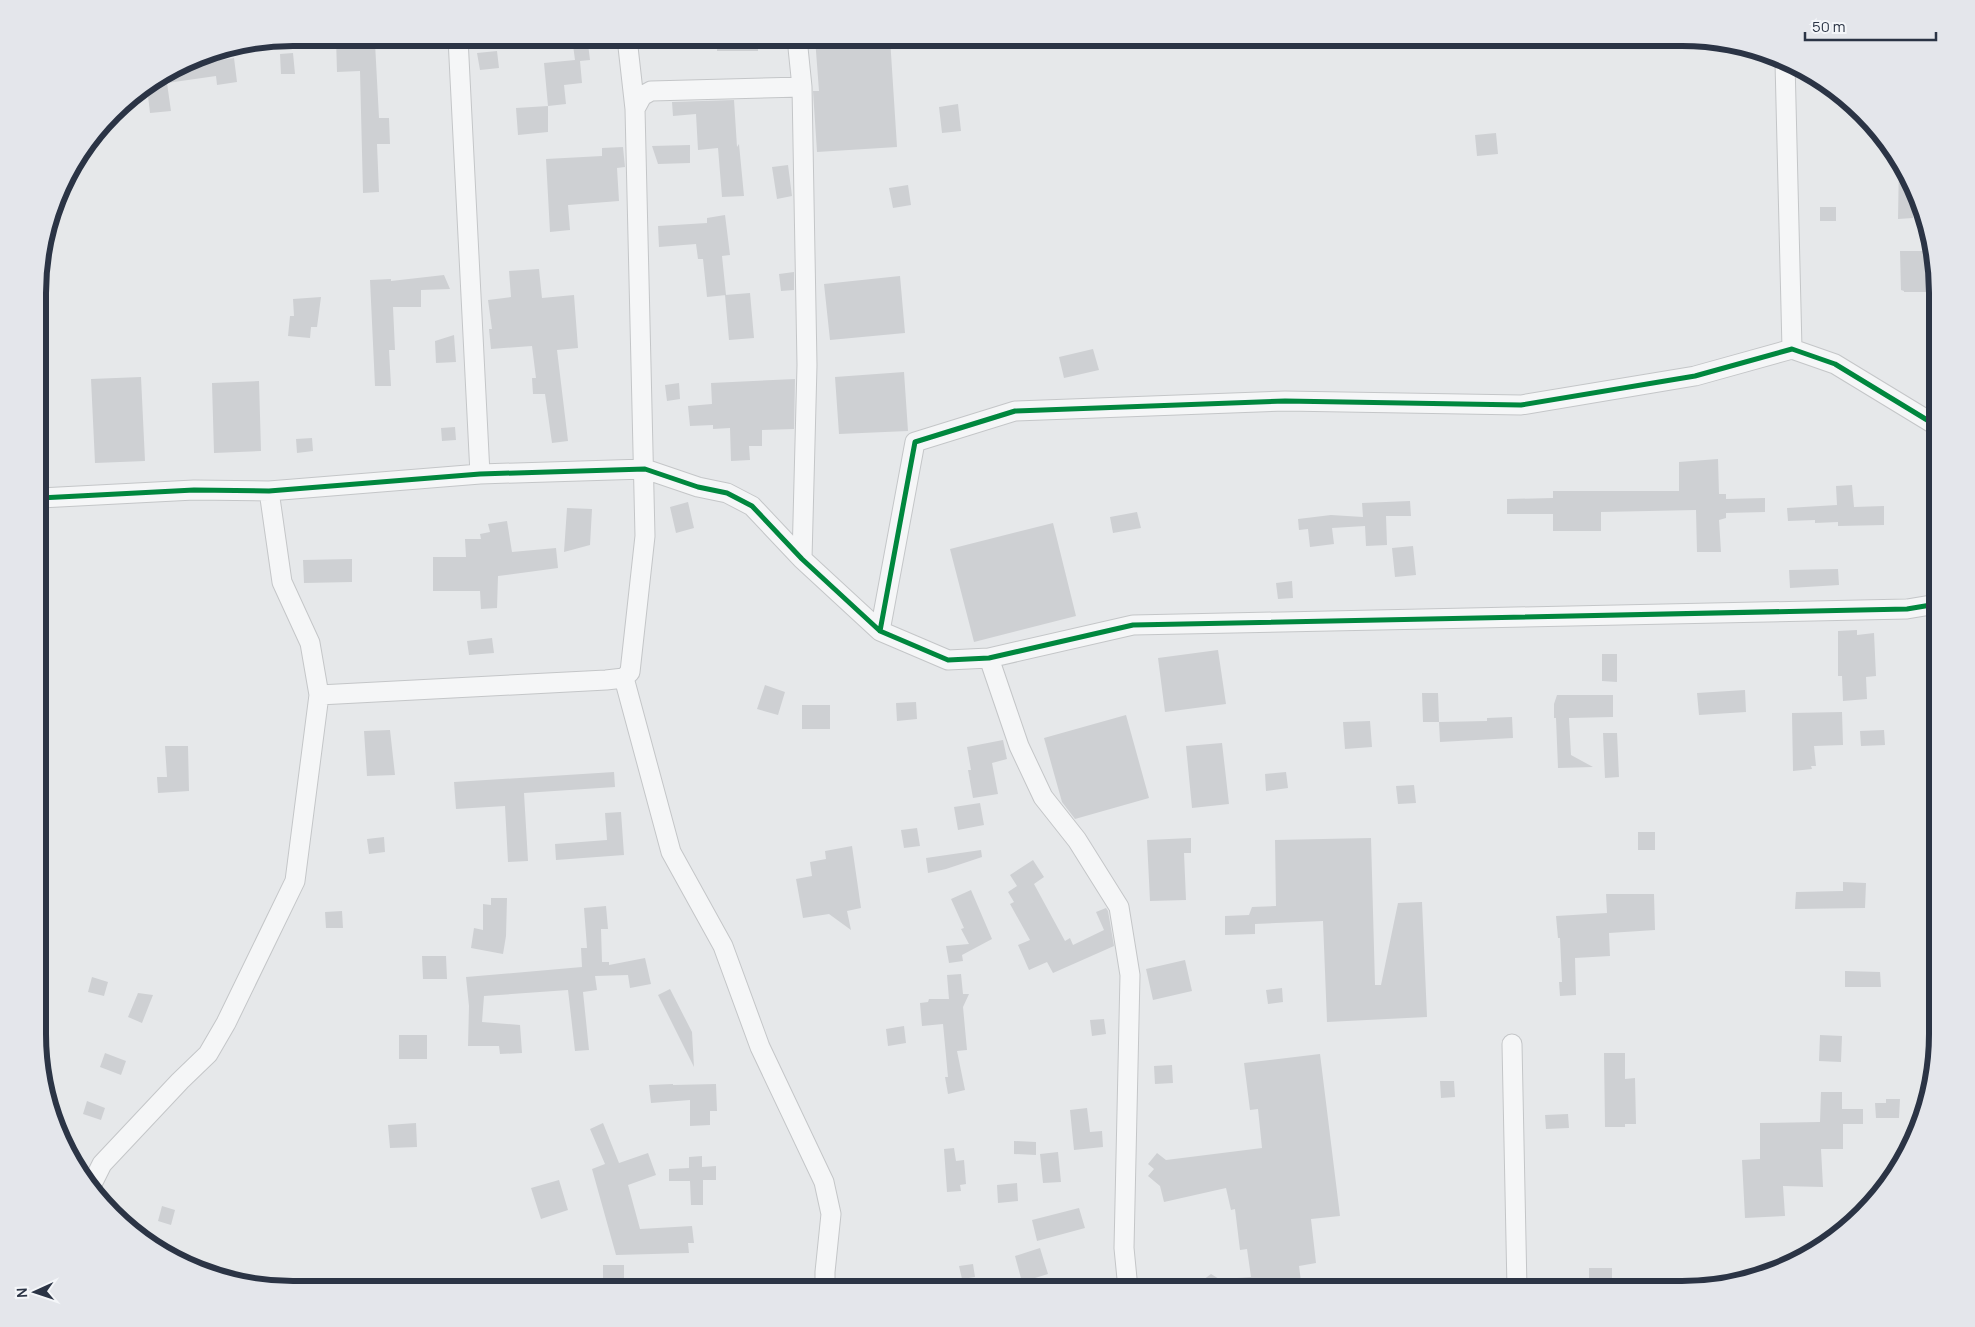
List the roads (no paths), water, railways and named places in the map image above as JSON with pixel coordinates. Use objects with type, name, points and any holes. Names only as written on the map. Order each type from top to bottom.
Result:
[{"type":"street","points":[[458,46],[480,474]]},
{"type":"street","points":[[319,695],[624,678],[630,672],[644,545],[645,469],[635,109],[628,46]]},
{"type":"street","points":[[798,46],[802,86],[807,365],[802,559]]},
{"type":"street","points":[[1785,69],[1792,349]]},
{"type":"street","points":[[635,109],[642,96],[651,91],[802,86]]},
{"type":"street","points":[[880,631],[915,442],[1014,411],[1285,402],[1520,405],[1695,376],[1792,349],[1836,364],[1929,421]]},
{"type":"street","points":[[46,498],[194,490],[269,491],[480,474],[645,469],[698,487],[727,493],[752,506],[802,559],[880,631],[948,660],[989,658],[1133,626],[1908,610],[1929,606]]},
{"type":"street","points":[[94,1180],[102,1164],[208,1054],[226,1023],[295,881],[319,695],[310,643],[282,582],[269,491]]},
{"type":"street","points":[[989,658],[1019,746],[1043,797],[1078,840],[1119,907],[1130,975],[1124,1248],[1127,1281]]},
{"type":"street","points":[[624,678],[671,852],[723,946],[760,1048],[824,1182],[832,1214],[825,1281]]},
{"type":"street","points":[[1512,1044],[1517,1281]]}]
